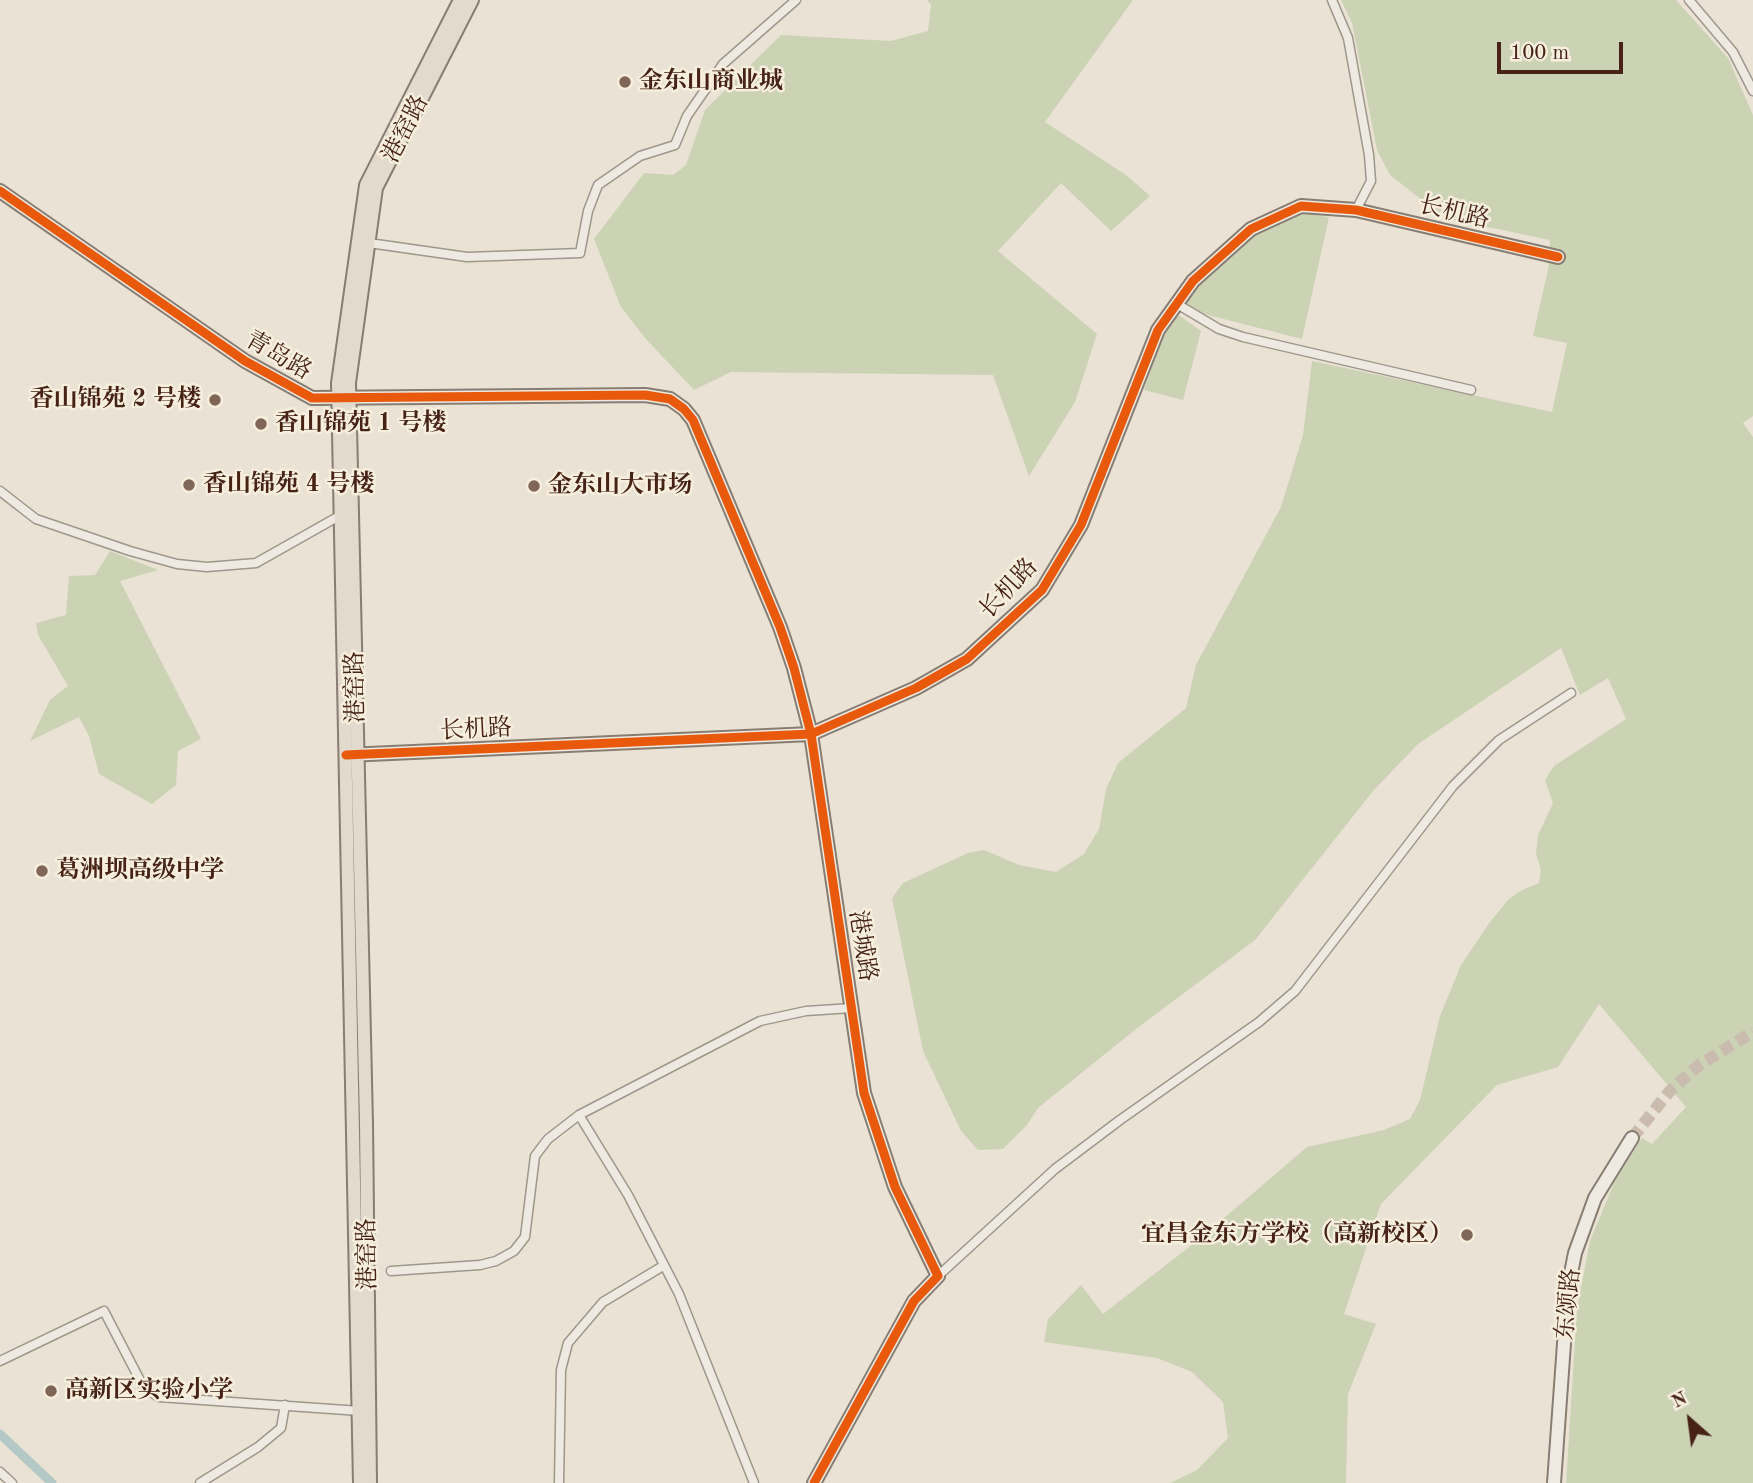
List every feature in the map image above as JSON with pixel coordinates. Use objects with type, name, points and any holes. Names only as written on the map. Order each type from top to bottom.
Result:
[{"type":"main road","name":"港窑路","points":[[360,1483],[351,755],[341,515],[343,399],[366,185],[460,0]]},
{"type":"main road","name":"港窑路","points":[[370,1483],[343,399],[376,188],[472,0]]},
{"type":"street","points":[[369,243],[467,257],[580,253],[587,211],[598,185],[640,156],[675,145],[687,116],[723,64],[796,0]]},
{"type":"street","points":[[1332,0],[1348,38],[1371,181],[1356,210]]},
{"type":"street","points":[[1689,0],[1733,52],[1753,91]]},
{"type":"street","name":"青岛路","points":[[0,191],[245,361],[312,398],[645,395],[670,399]]},
{"type":"street","name":"长机路","points":[[351,755],[811,734],[916,688],[967,659],[1042,590],[1081,525],[1158,330],[1193,281],[1251,229],[1301,206],[1356,210],[1558,257]]},
{"type":"street","points":[[1177,304],[1219,329],[1243,337],[1471,390]]},
{"type":"street","name":"港城路","points":[[670,399],[693,420],[780,627],[811,734],[864,1093],[895,1187],[938,1276]]},
{"type":"street","points":[[0,491],[36,519],[130,551],[177,564],[207,567],[256,563],[341,515]]},
{"type":"street","points":[[814,1483],[914,1301],[1055,1169],[1259,1022],[1295,991],[1453,786],[1499,740],[1571,693]]},
{"type":"street","points":[[391,1271],[481,1265],[514,1251],[525,1237],[530,1219],[530,1180],[535,1156],[548,1139],[579,1115],[760,1021],[806,1011],[852,1008]]},
{"type":"street","points":[[579,1115],[628,1195],[679,1294],[754,1483]]},
{"type":"street","name":"东颂路","points":[[1554,1483],[1568,1288],[1575,1253],[1595,1198],[1632,1138]]},
{"type":"street","points":[[559,1483],[561,1370],[568,1343],[603,1302],[663,1266]]},
{"type":"street","points":[[0,1362],[104,1311],[144,1388],[159,1397],[360,1411]]},
{"type":"street","points":[[200,1483],[258,1447],[281,1428],[285,1405]]},
{"type":"street","points":[[0,1472],[12,1483]]},
{"type":"green space","points":[[927,0],[1133,0],[1045,122],[1126,175],[1150,196],[1111,231],[1061,183],[998,251],[1097,334],[1075,402],[1029,476],[993,375],[731,372],[694,390],[645,338],[621,307],[594,239],[644,173],[673,175],[686,165],[705,110],[781,35],[891,41],[928,31],[931,5]]},
{"type":"green space","points":[[1341,0],[1676,0],[1728,58],[1753,115],[1753,416],[1743,423],[1753,437],[1753,1483],[1566,1483],[1577,1309],[1590,1241],[1614,1183],[1642,1138],[1652,1144],[1686,1107],[1599,1004],[1558,1067],[1497,1085],[1381,1204],[1344,1314],[1376,1324],[1348,1394],[1346,1483],[1170,1483],[1197,1470],[1228,1438],[1223,1402],[1192,1372],[1157,1358],[1044,1342],[1048,1319],[1081,1285],[1103,1314],[1202,1237],[1307,1147],[1384,1130],[1410,1119],[1420,1100],[1440,1016],[1461,965],[1508,900],[1520,891],[1539,883],[1541,870],[1536,854],[1538,835],[1553,803],[1545,780],[1554,766],[1626,719],[1608,678],[1580,695],[1561,648],[1418,744],[1373,791],[1255,940],[1136,1029],[1038,1108],[1027,1125],[1003,1149],[978,1150],[961,1131],[923,1051],[892,898],[903,883],[968,853],[984,850],[1019,865],[1056,872],[1084,854],[1099,829],[1106,789],[1118,763],[1186,708],[1196,665],[1281,507],[1303,435],[1312,361],[1552,412],[1567,343],[1533,336],[1549,265],[1550,240],[1445,218],[1390,175],[1377,150],[1352,23]]},
{"type":"green space","points":[[1301,213],[1329,217],[1302,339],[1204,314],[1186,303],[1201,282],[1252,235]]},
{"type":"green space","points":[[1176,313],[1201,331],[1183,400],[1144,390],[1163,334]]},
{"type":"green space","points":[[110,551],[158,570],[120,581],[201,739],[178,751],[176,785],[152,804],[99,774],[89,736],[79,717],[30,741],[50,700],[68,686],[38,635],[36,623],[66,615],[69,576],[95,575]]},
{"type":"waterway","points":[[0,1434],[52,1483]]},
{"type":"tunnel","points":[[1632,1138],[1669,1092],[1699,1065],[1753,1032]]},
{"type":"cycle path","points":[[0,191],[245,361],[312,398],[645,395],[670,399],[693,420],[780,627],[794,668],[811,734],[864,1093],[895,1187],[938,1276],[914,1301],[814,1483]]},
{"type":"cycle path","points":[[346,755],[811,734],[916,688],[967,659],[1042,590],[1081,525],[1158,330],[1193,281],[1251,229],[1301,206],[1356,210],[1558,257]]},
{"type":"place","name":"金东山商业城","points":[[625,82]]},
{"type":"place","name":"香山锦苑 2 号楼","points":[[215,400]]},
{"type":"place","name":"香山锦苑 1 号楼","points":[[261,424]]},
{"type":"place","name":"香山锦苑 4 号楼","points":[[189,485]]},
{"type":"place","name":"金东山大市场","points":[[534,486]]},
{"type":"place","name":"葛洲坝高级中学","points":[[42,871]]},
{"type":"place","name":"宜昌金东方学校（高新校区）","points":[[1467,1235]]},
{"type":"place","name":"高新区实验小学","points":[[51,1391]]}]
